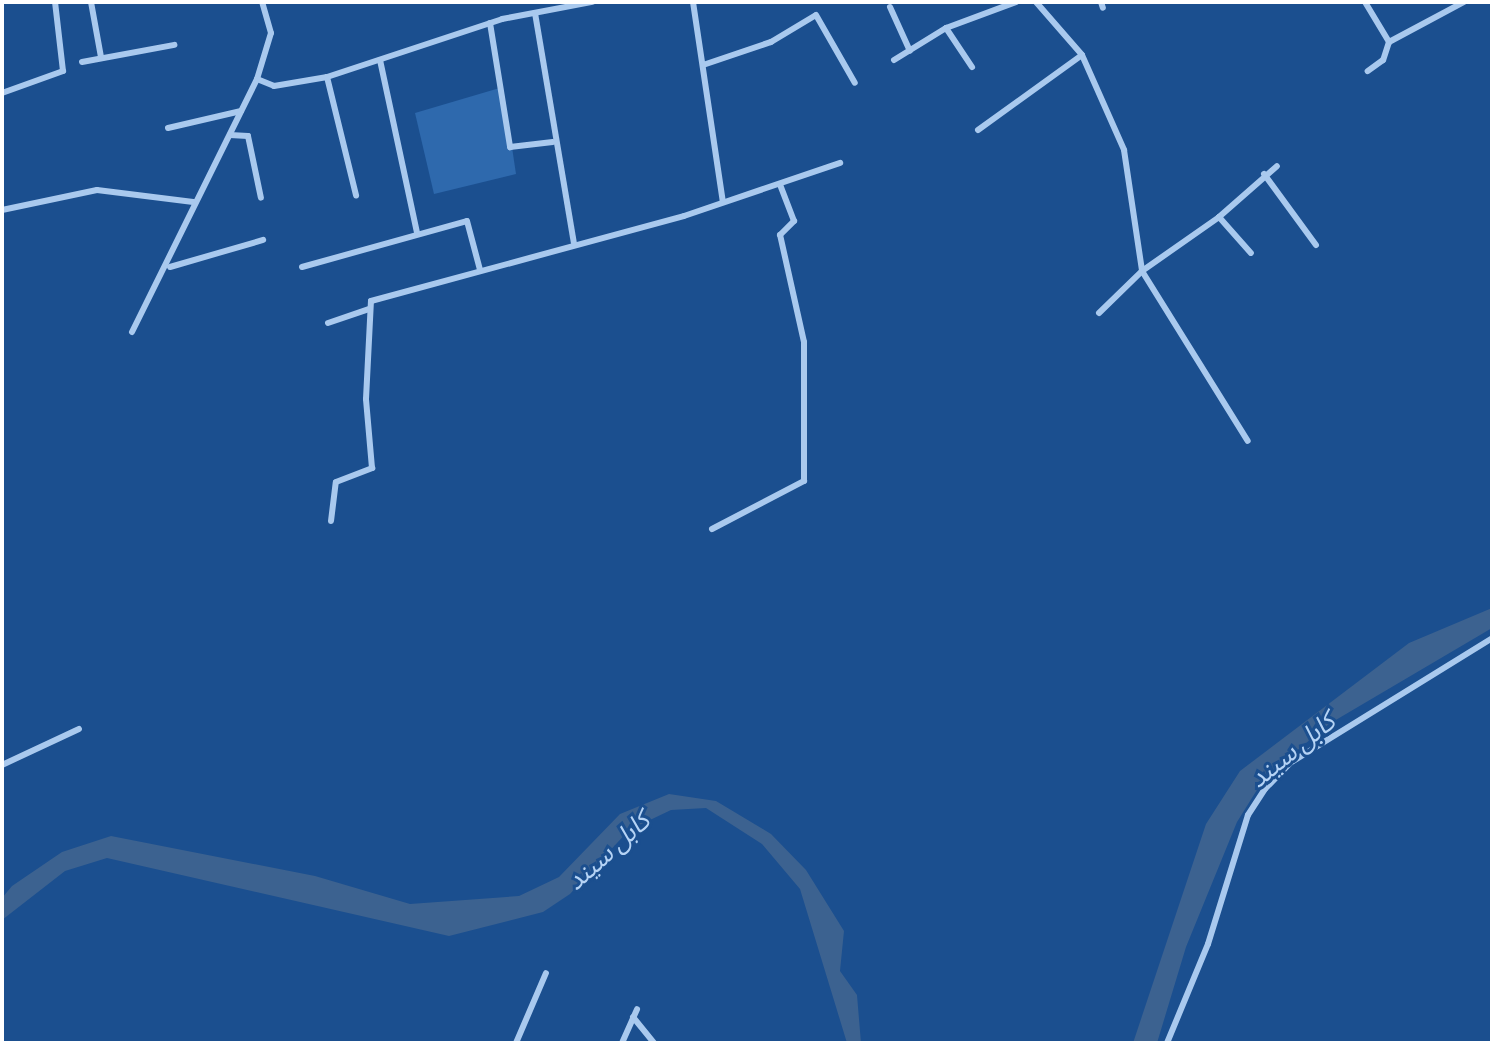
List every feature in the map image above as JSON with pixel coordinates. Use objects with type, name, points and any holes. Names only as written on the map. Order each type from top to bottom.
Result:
[{"type":"street","points":[[2,93],[63,71],[55,2]]},
{"type":"street","points":[[91,2],[101,57]]},
{"type":"street","points":[[132,332],[170,267],[193,202],[257,79],[271,33],[262,2]]},
{"type":"street","points":[[257,79],[274,86],[327,77],[490,23],[570,4],[592,2]]},
{"type":"street","points":[[693,2],[723,202]]},
{"type":"street","points":[[894,60],[946,28],[1016,2]]},
{"type":"street","points":[[1036,2],[1082,55],[1124,150],[1142,271],[1248,441]]},
{"type":"street","points":[[1365,2],[1389,42]]},
{"type":"street","points":[[1368,71],[1383,60],[1389,42],[1464,2]]},
{"type":"street","points":[[890,7],[910,51]]},
{"type":"street","points":[[535,13],[553,142],[574,243]]},
{"type":"street","points":[[703,65],[771,42],[816,15],[855,83]]},
{"type":"street","points":[[490,23],[510,147],[553,142]]},
{"type":"street","points":[[946,28],[972,67]]},
{"type":"street","points":[[82,62],[174,45]]},
{"type":"street","points":[[978,130],[1082,55]]},
{"type":"street","points":[[380,60],[417,232]]},
{"type":"street","points":[[327,77],[356,195]]},
{"type":"street","points":[[168,128],[241,111]]},
{"type":"street","points":[[230,135],[248,136],[261,198]]},
{"type":"street","points":[[331,521],[336,482],[372,468],[371,301],[723,202],[840,163]]},
{"type":"street","points":[[1099,313],[1142,271],[1251,194],[1264,174],[1277,166]]},
{"type":"street","points":[[1264,174],[1316,245]]},
{"type":"street","points":[[712,529],[804,481],[804,342],[780,235],[794,221],[780,185]]},
{"type":"street","points":[[2,210],[97,190],[193,202]]},
{"type":"street","points":[[1219,217],[1251,253]]},
{"type":"street","points":[[302,267],[417,232],[467,221],[480,270]]},
{"type":"street","points":[[170,267],[263,240]]},
{"type":"street","points":[[328,323],[369,309]]},
{"type":"street","points":[[1167,1043],[1208,944],[1248,815],[1265,789],[1290,763],[1492,638]]},
{"type":"street","points":[[2,765],[24,748],[79,729]]},
{"type":"street","points":[[516,1043],[546,973]]},
{"type":"street","points":[[622,1043],[637,1009]]},
{"type":"street","points":[[633,1017],[654,1043]]},
{"type":"shaded area","points":[[503,87],[516,174],[434,194],[415,113]]},
{"type":"water","name":"کابل سيند","points":[[1492,608],[1492,628],[1329,724],[1265,777],[1237,822],[1186,947],[1157,1043],[1133,1043],[1206,824],[1240,771],[1409,643]]},
{"type":"water","name":"کابل سيند","points":[[669,794],[716,801],[771,834],[806,870],[844,931],[840,971],[857,995],[861,1043],[847,1043],[800,889],[762,844],[706,808],[671,810],[629,830],[570,894],[543,912],[449,936],[107,858],[65,871],[2,920],[2,898],[12,886],[62,852],[111,836],[315,876],[410,904],[519,896],[559,877],[620,814]]}]
